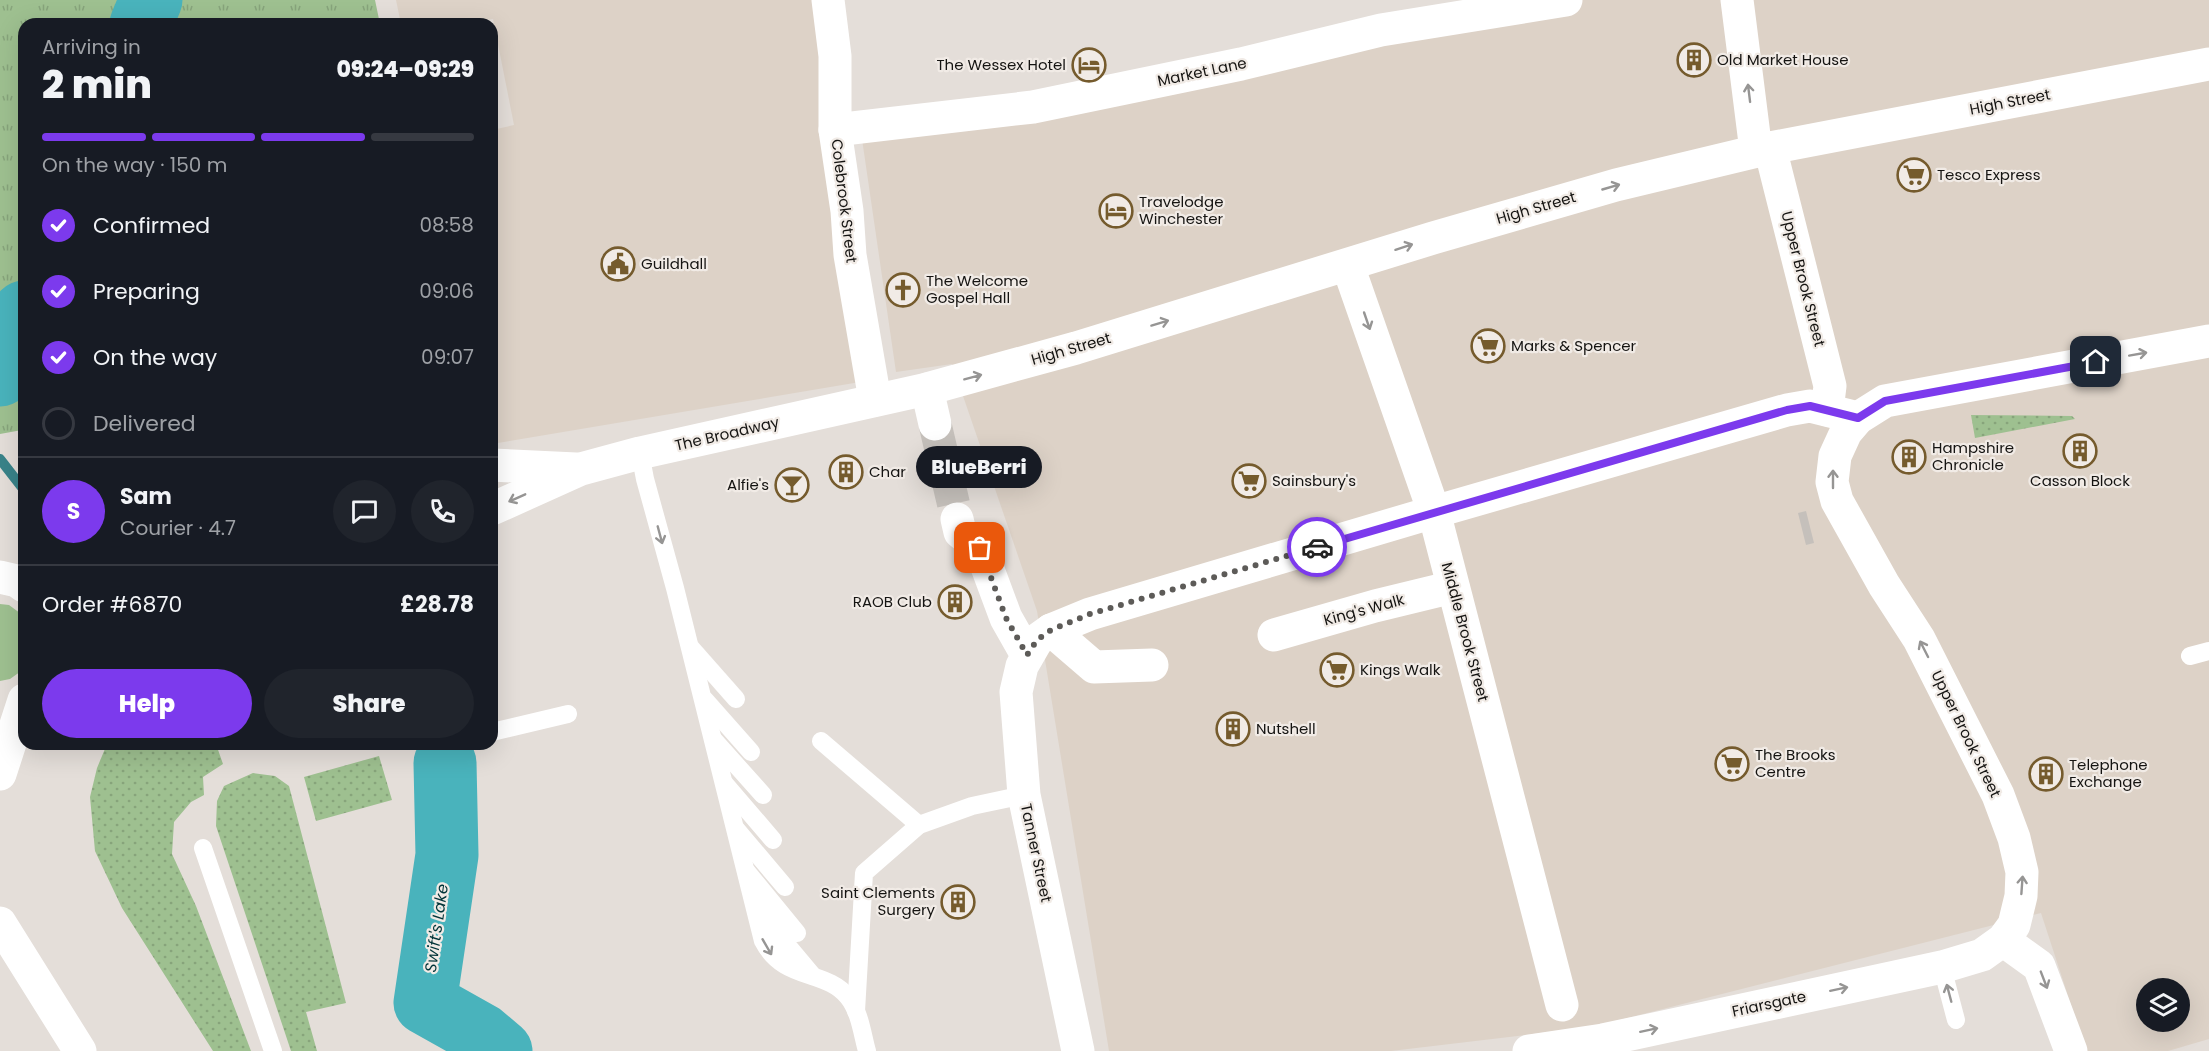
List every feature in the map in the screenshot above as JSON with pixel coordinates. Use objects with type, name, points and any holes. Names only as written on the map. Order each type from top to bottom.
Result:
[{"type":"street","name":"Colebrook Street","points":[[828,0],[835,56],[835,130],[847,211],[850,255],[875,400]]},
{"type":"street","name":"Market Lane","points":[[835,130],[1033,107],[1241,64],[1381,30],[1566,0]]},
{"type":"street","name":"Upper Brook Street","points":[[1737,0],[1763,150],[1830,386],[1842,414],[1845,432],[1835,456],[1832,482],[1837,501],[1884,585],[1919,639],[1998,795],[2014,838],[2022,872],[2021,896],[2014,925],[2003,940]]},
{"type":"street","name":"High Street","points":[[875,400],[927,389],[1076,348],[1348,266],[1432,238],[1616,185],[1763,150],[2209,64]]},
{"type":"street","name":"Middle Brook Street","points":[[1348,266],[1434,512],[1577,1031]]},
{"type":"street","points":[[957,519],[960,532],[980,548],[1006,618],[1027,655],[1037,640],[1051,630],[1090,614],[1787,410],[1810,406],[1842,414],[1916,394],[2209,341]]},
{"type":"street","points":[[927,389],[935,424]]},
{"type":"street","name":"The Broadway","points":[[498,506],[580,469],[640,453],[875,400]]},
{"type":"street","name":"The Broadway","points":[[498,465],[580,469]]},
{"type":"street","points":[[0,576],[18,569]]},
{"type":"street","points":[[0,576],[18,582]]},
{"type":"street","name":"King's Walk","points":[[1274,636],[1375,606],[1453,587]]},
{"type":"street","points":[[1051,630],[1094,667],[1152,665]]},
{"type":"street","name":"Tanner Street","points":[[1027,655],[1018,677],[1016,692],[1024,795],[1078,1051]]},
{"type":"street","points":[[0,702],[18,696]]},
{"type":"street","points":[[0,774],[18,718]]},
{"type":"street","points":[[0,923],[80,1051]]},
{"type":"street","points":[[2003,940],[2039,966],[2071,1051]]},
{"type":"street","name":"Friarsgate","points":[[1529,1051],[1577,1031],[1942,967],[1982,955],[2003,940]]},
{"type":"lane","points":[[640,453],[763,941],[774,958],[794,970],[841,990],[847,996],[856,1011],[867,1051]]},
{"type":"lane","points":[[688,644],[736,699]]},
{"type":"lane","points":[[2190,656],[2209,651]]},
{"type":"lane","points":[[701,696],[750,752]]},
{"type":"lane","points":[[498,731],[568,714]]},
{"type":"lane","points":[[711,737],[763,795]]},
{"type":"lane","points":[[821,741],[919,825]]},
{"type":"lane","points":[[722,780],[773,840]]},
{"type":"lane","points":[[856,1011],[864,873],[919,825],[972,806],[1024,795]]},
{"type":"lane","points":[[733,825],[785,887]]},
{"type":"lane","points":[[203,848],[273,1051]]},
{"type":"lane","points":[[744,868],[797,933]]},
{"type":"lane","points":[[1942,967],[1956,1020]]},
{"type":"shaded area","points":[[396,0],[816,0],[860,382],[498,443],[498,129],[514,125],[498,44],[498,18],[400,18]]},
{"type":"shaded area","points":[[1489,0],[2209,0],[2209,1039],[2168,1051],[2086,1051],[2041,913],[1592,1027],[1391,1051],[1109,1051],[1037,611],[952,364],[896,372],[862,139]]},
{"type":"green space","points":[[0,0],[375,0],[379,18],[18,18],[18,431],[0,434]]},
{"type":"green space","points":[[1971,415],[2072,416],[2075,419],[1975,438]]},
{"type":"green space","points":[[0,604],[9,605],[18,612],[18,673],[10,679],[0,681]]},
{"type":"green space","points":[[104,750],[218,750],[223,764],[203,777],[204,795],[191,802],[174,822],[172,854],[196,906],[251,1051],[213,1051],[122,908],[95,851],[90,797],[97,768]]},
{"type":"green space","points":[[379,756],[392,800],[316,821],[304,777]]},
{"type":"green space","points":[[253,773],[275,776],[289,786],[346,1003],[306,1012],[317,1051],[291,1051],[216,826],[217,801],[224,786]]},
{"type":"waterway","name":"Swift's Lake","points":[[144,18],[151,0]]},
{"type":"waterway","name":"Swift's Lake","points":[[0,375],[18,328]]},
{"type":"waterway","name":"Swift's Lake","points":[[0,459],[18,482]]},
{"type":"waterway","name":"Swift's Lake","points":[[445,763],[447,855],[425,1003],[482,1035],[501,1051]]},
{"type":"tunnel","points":[[935,424],[957,519]]},
{"type":"tunnel","points":[[1802,529],[1810,527]]},
{"type":"way so far","points":[[980,548],[1006,618],[1027,655],[1037,640],[1051,630],[1090,614],[1317,547]]},
{"type":"place","name":"Old Market House","points":[[1694,60]]},
{"type":"place","name":"The Wessex Hotel","points":[[1089,65]]},
{"type":"place","name":"Tesco Express","points":[[1914,175]]},
{"type":"place","name":"Travelodge Winchester","points":[[1116,211]]},
{"type":"place","name":"Guildhall","points":[[618,264]]},
{"type":"place","name":"The Welcome Gospel Hall","points":[[903,290]]},
{"type":"place","name":"Marks & Spencer","points":[[1488,346]]},
{"type":"place","name":"Casson Block","points":[[2080,451]]},
{"type":"place","name":"Hampshire Chronicle","points":[[1909,457]]},
{"type":"place","name":"Char","points":[[846,472]]},
{"type":"place","name":"Sainsbury's","points":[[1249,481]]},
{"type":"place","name":"Alfie's","points":[[792,485]]},
{"type":"place","name":"BlueBerri","points":[[980,548]]},
{"type":"place","name":"RAOB Club","points":[[955,602]]},
{"type":"place","name":"Kings Walk","points":[[1337,670]]},
{"type":"place","name":"Nutshell","points":[[1233,729]]},
{"type":"place","name":"The Brooks Centre","points":[[1732,764]]},
{"type":"place","name":"Telephone Exchange","points":[[2046,774]]},
{"type":"place","name":"Saint Clements Surgery","points":[[958,902]]},
{"type":"route","points":[[1317,547],[1787,410],[1810,406],[1858,418],[1885,401],[2096,362]]}]
